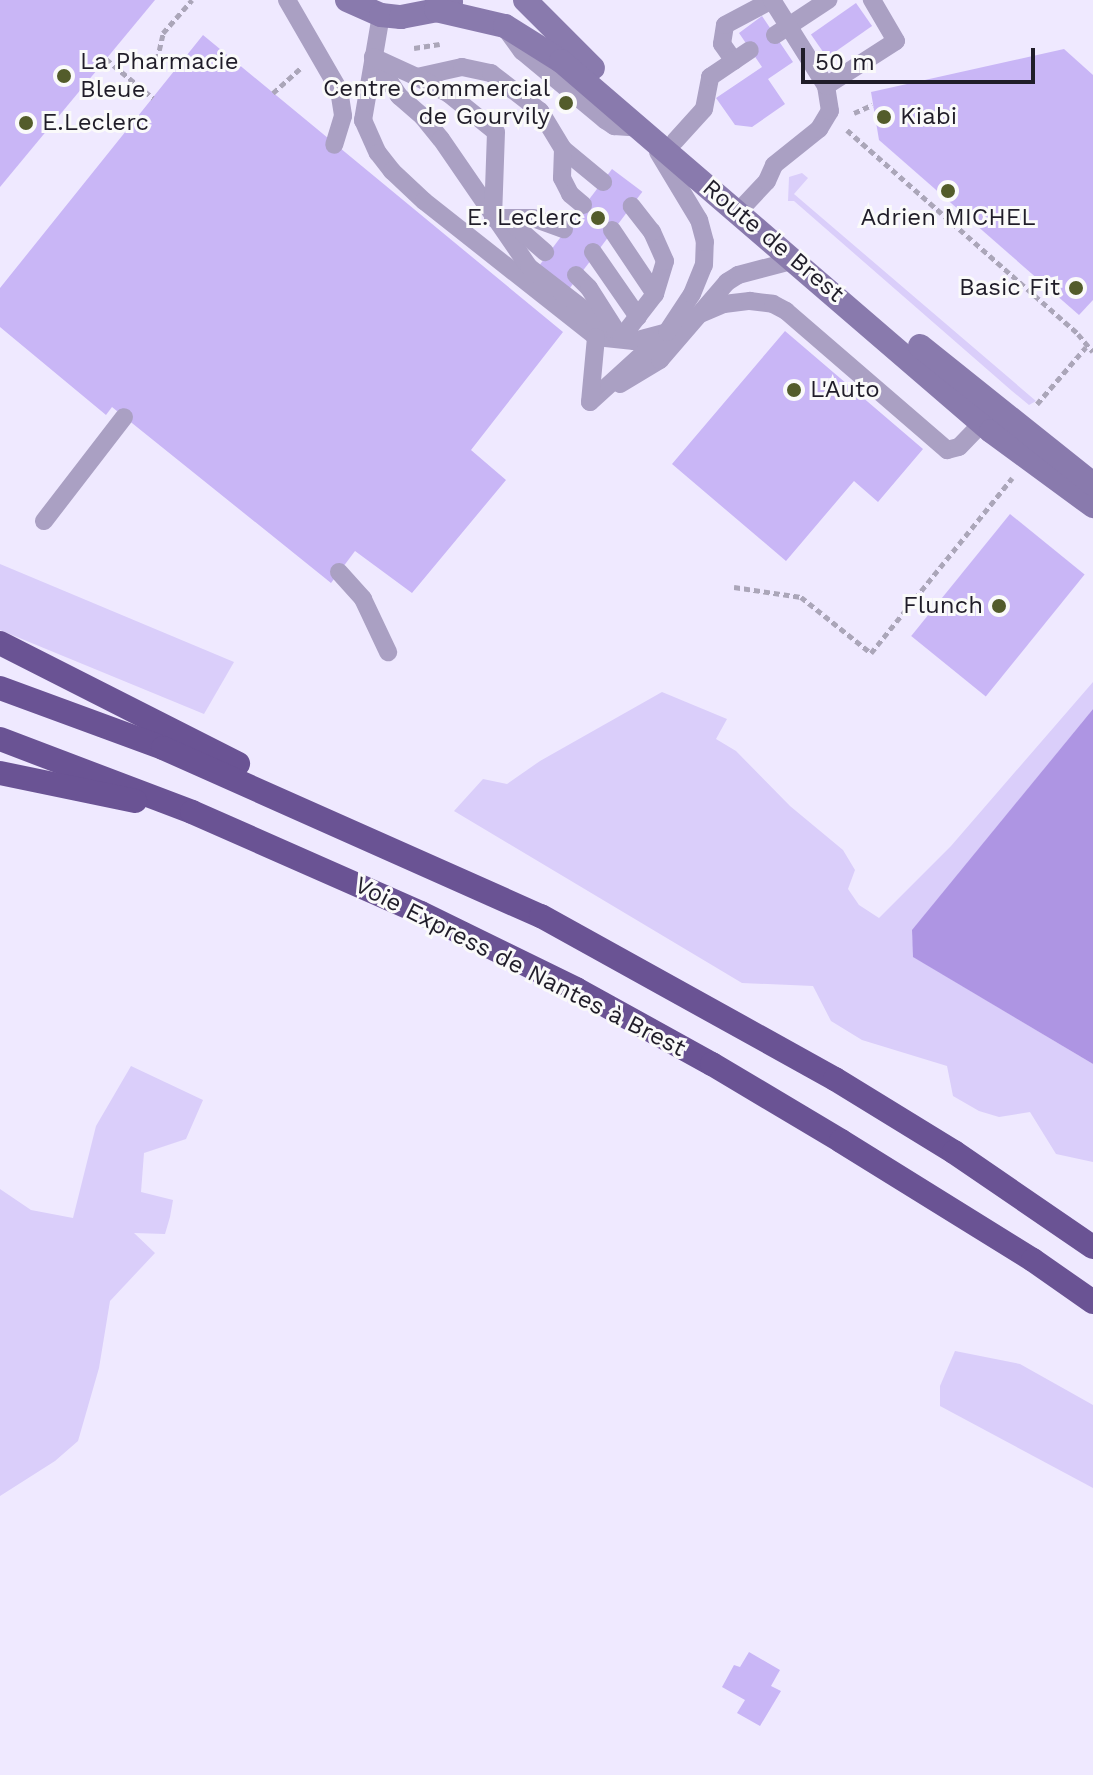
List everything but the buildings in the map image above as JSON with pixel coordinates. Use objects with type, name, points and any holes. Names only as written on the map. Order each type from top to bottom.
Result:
[{"type":"highway","points":[[0,643],[464,879]]},
{"type":"highway","name":"Voie Express de Nantes à Brest","points":[[0,688],[163,748],[464,879],[541,916],[835,1079],[954,1152],[1093,1247]]},
{"type":"highway","name":"Voie Express de Nantes à Brest","points":[[0,739],[192,812],[421,913],[576,989],[712,1064],[841,1141],[1033,1260],[1093,1302]]},
{"type":"highway","points":[[0,773],[192,812]]},
{"type":"main road","points":[[347,0],[381,15],[401,17],[445,5]]},
{"type":"main road","name":"Route de Brest","points":[[445,5],[505,26],[561,61],[643,131],[1093,484]]},
{"type":"main road","name":"Route de Brest","points":[[530,7],[675,141],[795,260],[982,423],[1093,506]]},
{"type":"lane","points":[[287,0],[339,90],[343,116],[334,145]]},
{"type":"lane","points":[[734,61],[722,44],[725,25],[772,0],[781,30],[826,86],[831,103],[825,121],[774,165],[767,181],[743,207]]},
{"type":"lane","points":[[781,30],[828,0]]},
{"type":"lane","points":[[826,86],[896,41],[872,0]]},
{"type":"lane","points":[[381,15],[363,120],[378,153],[392,171],[424,201],[596,337],[634,341],[667,332]]},
{"type":"lane","points":[[675,141],[704,109],[710,77],[750,50]]},
{"type":"lane","points":[[373,57],[449,94],[496,132],[500,218]]},
{"type":"lane","points":[[373,57],[399,96],[423,117],[500,218],[529,267],[621,338]]},
{"type":"lane","points":[[417,77],[462,67],[491,73],[545,116],[563,149],[603,182]]},
{"type":"lane","points":[[590,402],[667,332],[701,276],[705,242],[699,220],[683,190],[643,131]]},
{"type":"lane","points":[[563,149],[562,178],[570,194],[583,205]]},
{"type":"lane","points":[[621,338],[655,294],[665,261],[652,232],[632,206]]},
{"type":"lane","points":[[500,218],[533,218],[564,229]]},
{"type":"lane","points":[[500,218],[545,252]]},
{"type":"lane","points":[[612,230],[655,294]]},
{"type":"lane","points":[[593,252],[638,317]]},
{"type":"lane","points":[[590,402],[660,360],[727,282],[738,275],[795,260]]},
{"type":"lane","points":[[576,275],[596,298],[621,338]]},
{"type":"lane","points":[[698,315],[724,304],[750,301],[773,304],[786,311],[947,450],[959,447],[982,423]]},
{"type":"lane","points":[[590,402],[596,337]]},
{"type":"lane","points":[[44,521],[124,417]]},
{"type":"lane","points":[[339,572],[363,599],[388,652]]},
{"type":"path","points":[[157,60],[163,33],[192,0]]},
{"type":"path","points":[[106,59],[153,98]]},
{"type":"path","points":[[825,121],[837,121],[1078,334],[1093,352]]},
{"type":"path","points":[[1050,390],[1086,347]]},
{"type":"path","points":[[734,587],[801,597],[871,653],[1028,459]]},
{"type":"shaded area","points":[[802,173],[808,178],[794,194],[1036,401],[1029,405],[794,201],[788,201],[789,177]]},
{"type":"shaded area","points":[[0,564],[234,662],[204,714],[0,630]]},
{"type":"shaded area","points":[[1093,682],[1093,709],[912,931],[914,957],[1093,1064],[1093,1162],[1056,1154],[1030,1112],[999,1117],[979,1111],[953,1096],[947,1066],[862,1040],[831,1021],[813,986],[742,983],[454,811],[483,779],[507,784],[540,761],[662,692],[727,719],[716,739],[736,751],[790,806],[843,850],[855,870],[848,889],[859,905],[879,918],[951,846]]},
{"type":"shaded area","points":[[1093,709],[1093,1064],[913,957],[912,930]]},
{"type":"shaded area","points":[[131,1066],[203,1100],[186,1139],[144,1153],[141,1192],[173,1200],[165,1234],[134,1233],[155,1253],[110,1301],[99,1368],[78,1441],[55,1461],[0,1496],[0,1189],[31,1210],[73,1218],[96,1126]]},
{"type":"shaded area","points":[[955,1351],[1020,1364],[1093,1405],[1093,1488],[940,1406],[940,1386]]},
{"type":"place","name":"La Pharmacie Bleue","points":[[64,76]]},
{"type":"place","name":"Centre Commercial de Gourvily","points":[[566,103]]},
{"type":"place","name":"Kiabi","points":[[884,117]]},
{"type":"place","name":"E.Leclerc","points":[[26,123]]},
{"type":"place","name":"Adrien MICHEL","points":[[948,191]]},
{"type":"place","name":"E. Leclerc","points":[[598,218]]},
{"type":"place","name":"Basic Fit","points":[[1076,288]]},
{"type":"place","name":"L'Auto","points":[[794,390]]},
{"type":"place","name":"Flunch","points":[[999,606]]}]
